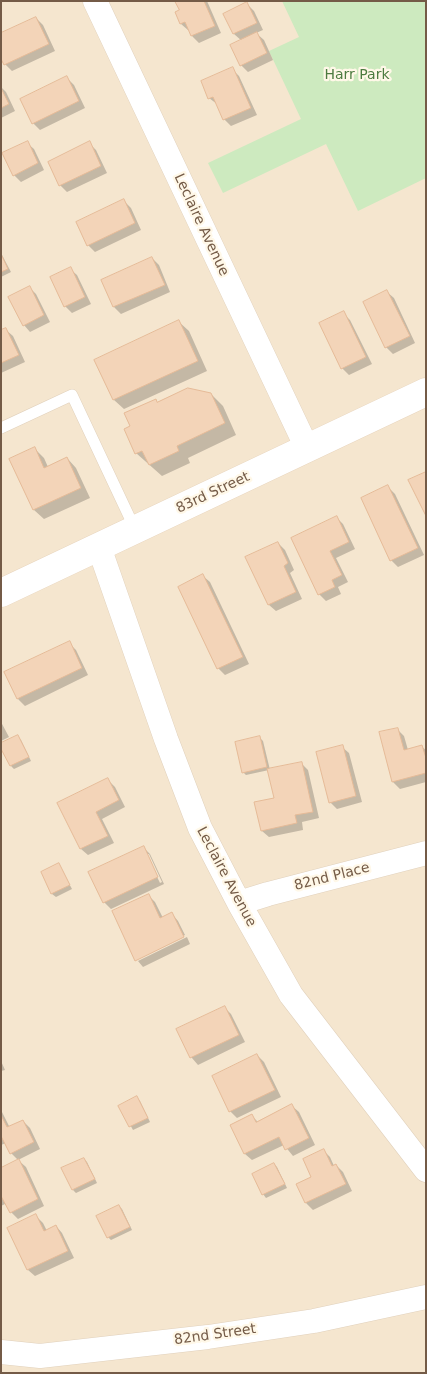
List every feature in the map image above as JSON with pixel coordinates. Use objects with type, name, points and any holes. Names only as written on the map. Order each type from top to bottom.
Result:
[{"type":"street","name":"Leclaire Avenue","points":[[95,1],[307,448]]},
{"type":"street","name":"83rd Street","points":[[2,589],[99,547],[426,392]]},
{"type":"street","name":"Leclaire Avenue","points":[[99,547],[166,739],[200,828],[239,903],[292,995],[426,1170]]},
{"type":"street","name":"82nd Place","points":[[239,903],[426,852]]},
{"type":"street","name":"82nd Street","points":[[1,1352],[40,1356],[208,1337],[314,1321],[426,1297]]},
{"type":"lane","points":[[1,428],[72,395],[136,529]]},
{"type":"shaded area","points":[[1,1],[426,1],[426,1373],[1,1373]]},
{"type":"green space","name":"Harr Park","points":[[282,1],[426,1],[426,178],[358,211],[326,144],[223,193],[208,163],[301,119],[269,51],[299,37]]},
{"type":"building","points":[[175,1],[204,1],[215,26],[191,36],[185,22],[180,24],[175,12],[179,10]]},
{"type":"building","points":[[247,2],[257,23],[233,34],[223,14]]},
{"type":"building","points":[[36,17],[49,44],[4,65],[1,59],[1,33]]},
{"type":"building","points":[[257,32],[267,53],[240,66],[230,45]]},
{"type":"building","points":[[233,67],[251,108],[223,120],[213,97],[208,99],[201,81]]},
{"type":"building","points":[[67,76],[79,101],[32,124],[20,99]]},
{"type":"building","points":[[1,88],[9,104],[1,108]]},
{"type":"building","points":[[28,141],[38,163],[13,176],[2,153]]},
{"type":"building","points":[[90,141],[101,166],[59,186],[48,162]]},
{"type":"building","points":[[124,199],[135,223],[87,246],[76,222]]},
{"type":"building","points":[[1,254],[8,269],[1,272]]},
{"type":"building","points":[[152,257],[165,285],[113,307],[101,280]]},
{"type":"building","points":[[71,267],[85,297],[64,307],[50,277]]},
{"type":"building","points":[[30,286],[44,315],[23,326],[8,297]]},
{"type":"building","points":[[387,290],[410,336],[385,348],[363,302]]},
{"type":"building","points":[[344,311],[366,357],[341,369],[319,323]]},
{"type":"building","points":[[179,320],[198,361],[113,400],[94,360]]},
{"type":"building","points":[[6,328],[19,355],[1,363],[1,330]]},
{"type":"building","points":[[188,388],[211,393],[225,423],[177,446],[179,451],[149,465],[142,451],[135,454],[124,429],[130,426],[124,413],[156,399],[157,402]]},
{"type":"building","points":[[35,447],[44,468],[67,457],[81,488],[33,510],[9,459]]},
{"type":"building","points":[[426,472],[426,516],[408,480]]},
{"type":"building","points":[[388,485],[418,548],[390,561],[361,498]]},
{"type":"building","points":[[337,516],[349,542],[330,551],[342,575],[332,580],[335,587],[318,595],[291,538]]},
{"type":"building","points":[[278,542],[288,563],[284,566],[296,592],[268,605],[245,557]]},
{"type":"building","points":[[203,574],[243,657],[217,669],[178,587]]},
{"type":"building","points":[[70,641],[82,668],[17,699],[4,672]]},
{"type":"building","points":[[398,728],[404,750],[422,745],[426,758],[426,773],[392,782],[379,732]]},
{"type":"building","points":[[18,735],[29,757],[10,766],[1,749],[1,743]]},
{"type":"building","points":[[260,736],[267,767],[242,773],[235,742]]},
{"type":"building","points":[[343,745],[356,796],[329,803],[316,752]]},
{"type":"building","points":[[302,762],[313,812],[295,815],[297,823],[261,831],[254,802],[274,798],[267,769]]},
{"type":"building","points":[[108,778],[119,800],[96,812],[108,836],[80,849],[57,803]]},
{"type":"building","points":[[144,846],[158,877],[103,903],[88,872]]},
{"type":"building","points":[[59,863],[70,885],[51,894],[41,872]]},
{"type":"building","points":[[149,894],[160,918],[172,912],[184,937],[135,961],[112,911]]},
{"type":"building","points":[[225,1006],[239,1035],[190,1058],[176,1029]]},
{"type":"building","points":[[257,1054],[275,1090],[229,1112],[212,1076]]},
{"type":"building","points":[[137,1096],[148,1118],[129,1127],[118,1106]]},
{"type":"building","points":[[292,1104],[309,1138],[285,1150],[279,1137],[244,1154],[230,1125],[252,1114],[256,1122]]},
{"type":"building","points":[[1,1115],[7,1127],[23,1120],[34,1142],[10,1154],[1,1136]]},
{"type":"building","points":[[324,1149],[332,1166],[336,1164],[346,1184],[305,1203],[296,1184],[311,1177],[303,1159]]},
{"type":"building","points":[[84,1158],[95,1179],[72,1190],[61,1168]]},
{"type":"building","points":[[19,1159],[38,1199],[10,1213],[1,1196],[1,1168]]},
{"type":"building","points":[[274,1163],[285,1184],[262,1195],[252,1174]]},
{"type":"building","points":[[119,1205],[130,1227],[107,1238],[96,1216]]},
{"type":"building","points":[[36,1214],[44,1231],[56,1225],[68,1251],[27,1270],[7,1228]]}]
